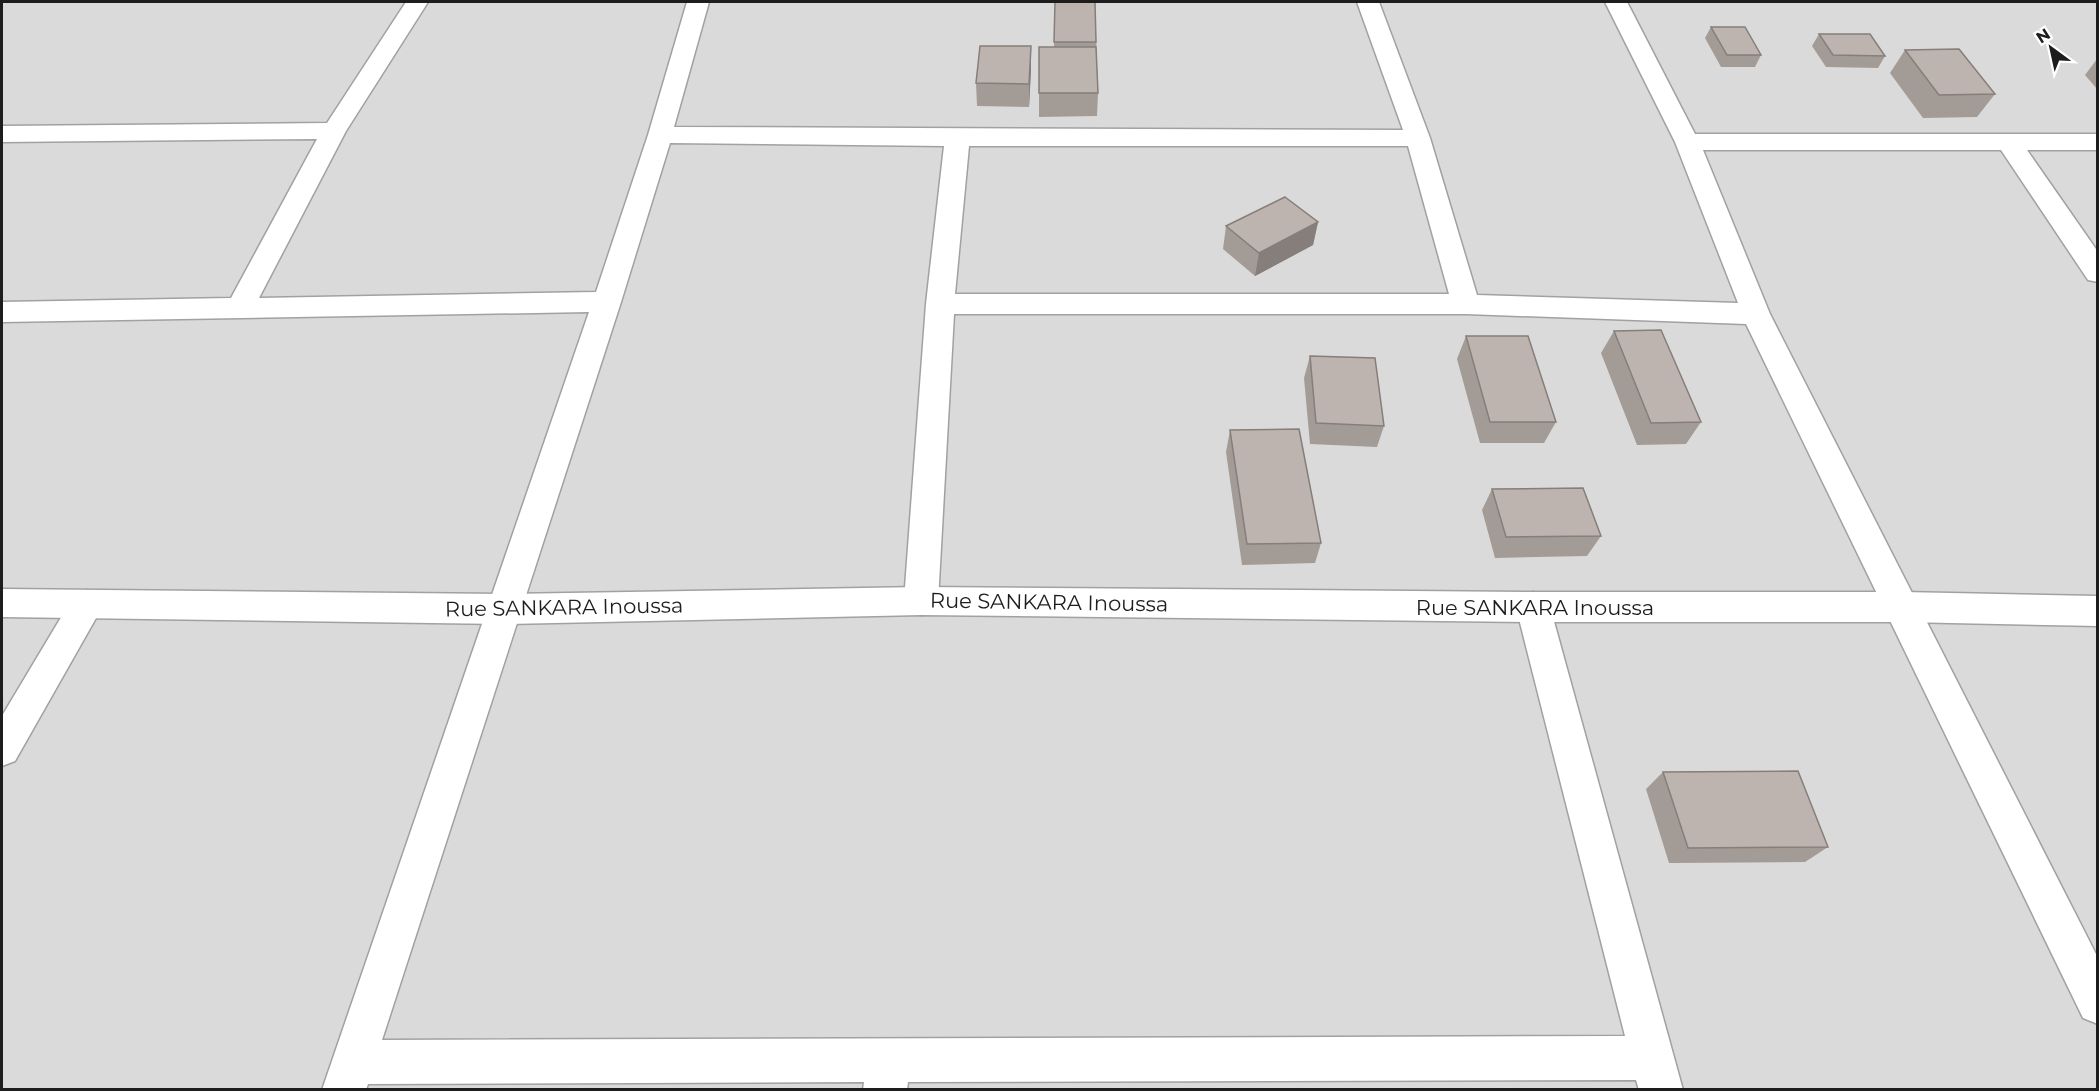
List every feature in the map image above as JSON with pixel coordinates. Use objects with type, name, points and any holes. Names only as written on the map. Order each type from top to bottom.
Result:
[{"type":"street","points":[[240,308],[334,131],[417,2]]},
{"type":"street","points":[[698,2],[660,135],[607,302],[349,1076],[1657,1073],[1533,607]]},
{"type":"street","points":[[1368,2],[1418,138],[1466,304]]},
{"type":"street","points":[[1616,2],[1687,142],[1756,314],[2097,1002]]},
{"type":"street","points":[[2,134],[334,131]]},
{"type":"street","points":[[660,135],[957,138],[1418,138]]},
{"type":"street","points":[[921,601],[940,304],[957,138]]},
{"type":"street","points":[[1687,142],[2010,144],[2097,142]]},
{"type":"street","points":[[2010,144],[2097,273]]},
{"type":"street","points":[[2,312],[607,302]]},
{"type":"street","points":[[940,304],[1466,304],[1756,314]]},
{"type":"street","name":"Rue SANKARA Inoussa","points":[[2,603],[503,609],[921,601],[1533,607],[1903,607],[2097,611]]},
{"type":"street","points":[[2,749],[87,604]]},
{"type":"shaded area","points":[[2,2],[2097,2],[2097,1089],[2,1089]]},
{"type":"building","points":[[1055,2],[1095,2],[1096,42],[1054,42]]},
{"type":"building","points":[[1711,27],[1745,27],[1761,55],[1727,55]]},
{"type":"building","points":[[1819,34],[1870,34],[1885,56],[1833,55]]},
{"type":"building","points":[[980,46],[1031,46],[1029,84],[976,83]]},
{"type":"building","points":[[1039,47],[1096,47],[1098,93],[1039,93]]},
{"type":"building","points":[[1959,49],[1995,94],[1939,95],[1905,50]]},
{"type":"building","points":[[1285,197],[1318,222],[1259,253],[1226,226]]},
{"type":"building","points":[[1661,330],[1701,422],[1651,423],[1614,331]]},
{"type":"building","points":[[1466,336],[1528,336],[1556,422],[1490,422]]},
{"type":"building","points":[[1310,356],[1375,358],[1384,426],[1316,423]]},
{"type":"building","points":[[1299,429],[1321,543],[1247,544],[1230,430]]},
{"type":"building","points":[[1583,488],[1601,536],[1506,537],[1492,489]]},
{"type":"building","points":[[1798,771],[1828,847],[1688,848],[1663,772]]}]
